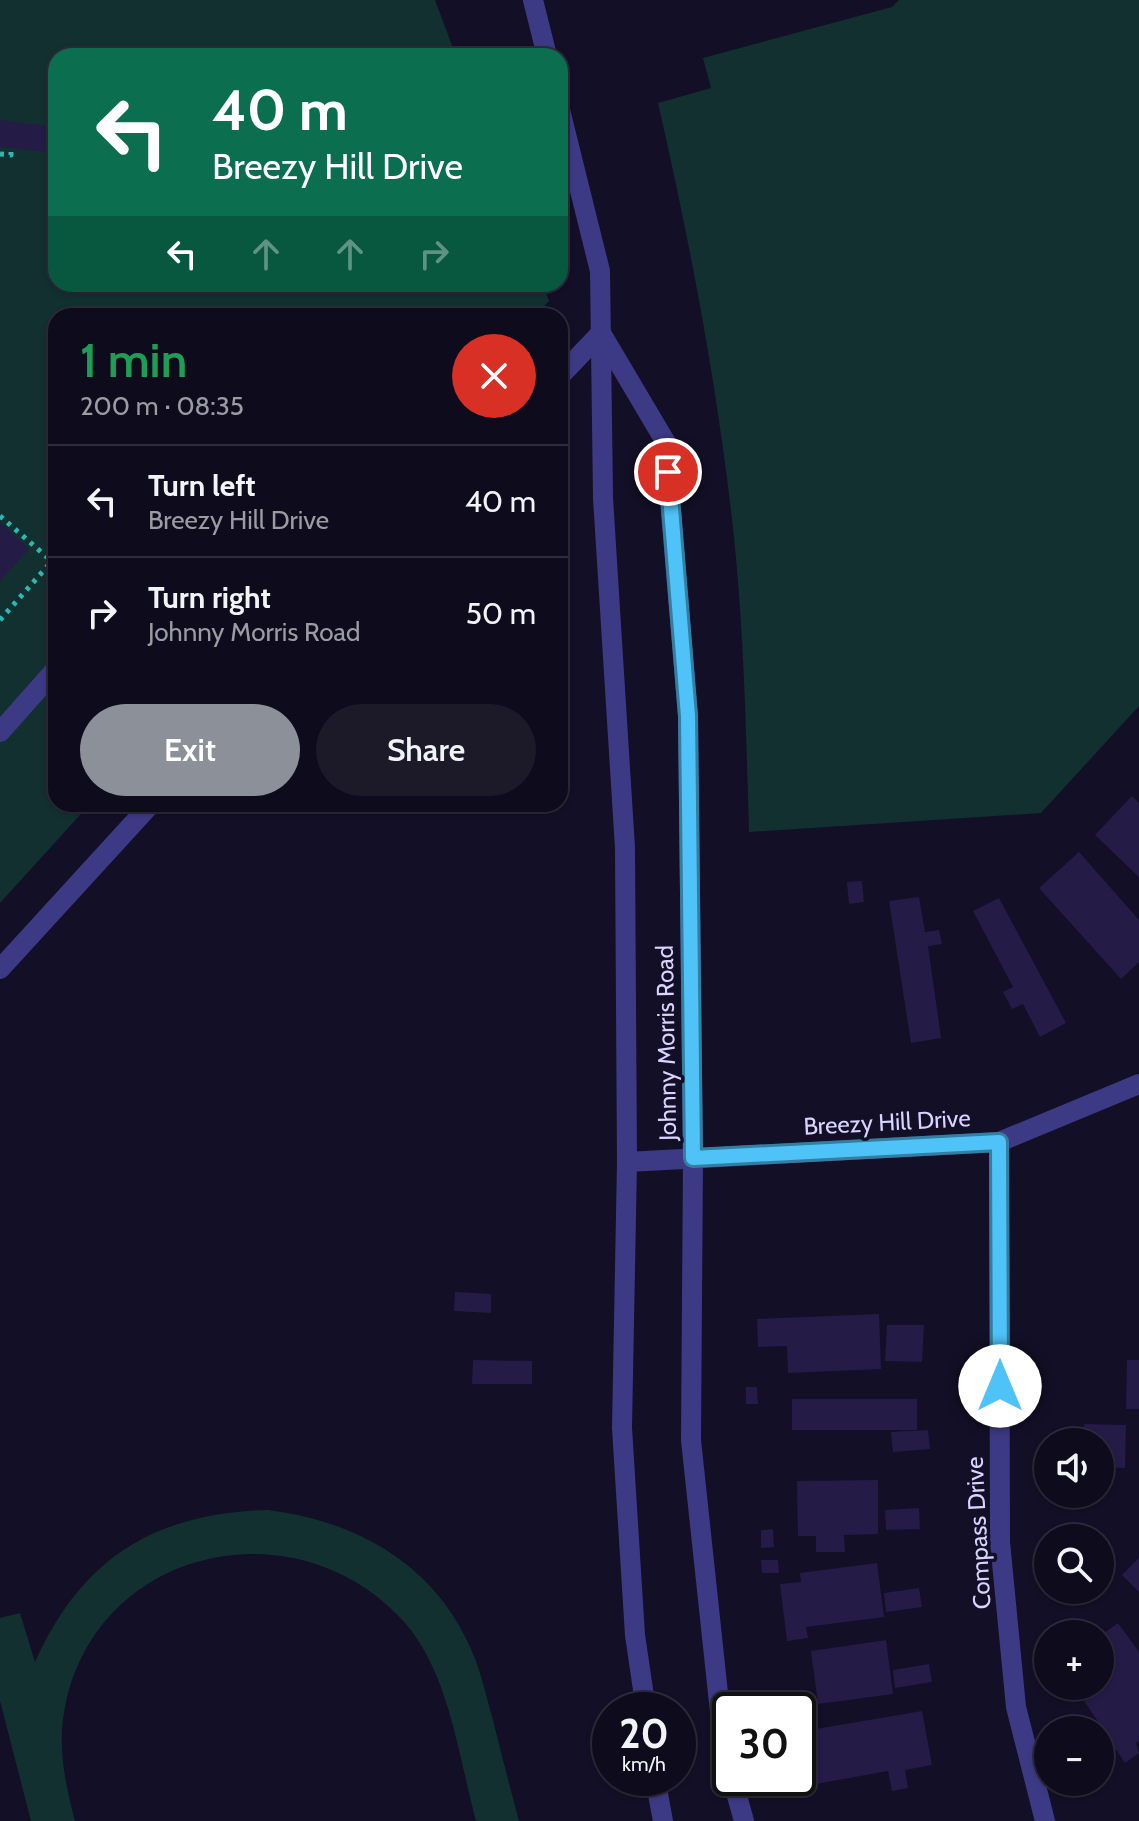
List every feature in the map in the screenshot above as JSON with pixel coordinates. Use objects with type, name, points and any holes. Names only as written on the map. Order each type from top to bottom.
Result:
[{"type":"street","points":[[533,0],[545,48]]},
{"type":"street","name":"Johnny Morris Road","points":[[568,142],[600,271],[603,498],[625,848],[627,1162],[622,1428],[635,1635],[643,1692]]},
{"type":"street","points":[[568,368],[601,333]]},
{"type":"street","name":"Johnny Morris Road","points":[[601,333],[665,441],[688,716],[693,1158],[691,1440],[718,1692]]},
{"type":"street","points":[[0,732],[48,678]]},
{"type":"street","points":[[0,969],[144,812]]},
{"type":"street","name":"Breezy Hill Drive","points":[[627,1162],[999,1142],[1139,1084]]},
{"type":"street","name":"Compass Drive","points":[[999,1142],[1000,1542],[1016,1707],[1045,1821]]},
{"type":"street","points":[[658,1796],[663,1821]]},
{"type":"street","points":[[737,1796],[744,1821]]},
{"type":"path","points":[[0,154],[11,155],[11,148]]},
{"type":"path","points":[[0,516],[48,558]]},
{"type":"path","points":[[0,620],[48,569]]},
{"type":"green space","points":[[0,0],[435,0],[453,48],[48,48],[48,292],[546,292],[549,301],[542,308],[48,308],[48,812],[83,812],[0,903]]},
{"type":"green space","points":[[899,0],[1139,0],[1139,706],[1041,813],[749,832],[742,642],[726,474],[702,314],[658,103],[711,88],[703,58],[892,7]]},
{"type":"green space","points":[[268,1510],[332,1524],[362,1536],[414,1571],[436,1593],[455,1619],[478,1666],[519,1821],[476,1821],[442,1691],[420,1643],[405,1623],[361,1586],[312,1563],[259,1554],[207,1559],[159,1578],[117,1609],[84,1652],[65,1707],[63,1764],[75,1821],[31,1821],[0,1701],[0,1618],[20,1613],[35,1662],[75,1595],[99,1569],[126,1548],[190,1520]]},
{"type":"building","points":[[0,120],[48,126],[48,152],[0,147]]},
{"type":"building","points":[[0,522],[29,549],[0,581]]},
{"type":"building","points":[[1132,796],[1139,803],[1139,877],[1095,835]]},
{"type":"building","points":[[1079,852],[1139,920],[1139,962],[1121,979],[1039,888]]},
{"type":"building","points":[[862,881],[864,902],[849,904],[847,882]]},
{"type":"building","points":[[919,897],[925,932],[939,930],[942,944],[928,946],[941,1038],[911,1043],[889,901]]},
{"type":"building","points":[[999,898],[1066,1023],[1040,1037],[1023,1004],[1012,1009],[1003,992],[1013,987],[973,911]]},
{"type":"building","points":[[455,1292],[491,1294],[491,1313],[454,1311]]},
{"type":"building","points":[[879,1314],[881,1369],[788,1373],[787,1346],[758,1347],[757,1319]]},
{"type":"building","points":[[887,1325],[924,1325],[922,1362],[885,1361]]},
{"type":"building","points":[[473,1360],[532,1361],[532,1384],[472,1384]]},
{"type":"building","points":[[1127,1360],[1139,1360],[1139,1409],[1126,1409]]},
{"type":"building","points":[[746,1387],[757,1387],[758,1404],[746,1404]]},
{"type":"building","points":[[792,1399],[917,1399],[917,1430],[792,1430]]},
{"type":"building","points":[[1084,1424],[1126,1425],[1125,1468],[1114,1468],[1114,1428],[1084,1428]]},
{"type":"building","points":[[928,1430],[930,1449],[893,1452],[891,1432]]},
{"type":"building","points":[[878,1480],[878,1534],[844,1535],[845,1552],[816,1552],[816,1536],[798,1536],[797,1481]]},
{"type":"building","points":[[919,1508],[920,1529],[886,1530],[885,1510]]},
{"type":"building","points":[[773,1529],[774,1547],[761,1548],[761,1530]]},
{"type":"building","points":[[1139,1558],[1139,1592],[1122,1575]]},
{"type":"building","points":[[761,1560],[778,1560],[779,1573],[762,1573]]},
{"type":"building","points":[[877,1563],[884,1617],[806,1627],[808,1638],[787,1641],[780,1584],[801,1582],[800,1573]]},
{"type":"building","points":[[919,1588],[922,1607],[886,1612],[884,1593]]},
{"type":"building","points":[[1118,1623],[1139,1652],[1139,1741],[1136,1743],[1139,1753],[1125,1763],[1114,1746],[1114,1716],[1094,1716],[1084,1700],[1114,1700],[1114,1626]]},
{"type":"building","points":[[886,1640],[893,1694],[818,1704],[811,1651]]},
{"type":"building","points":[[929,1664],[932,1682],[895,1688],[893,1670]]},
{"type":"building","points":[[922,1711],[932,1765],[905,1770],[908,1788],[892,1791],[888,1771],[816,1784],[816,1729]]},
{"type":"route","points":[[668,472],[688,716],[693,1158],[999,1142],[1000,1386]]}]
